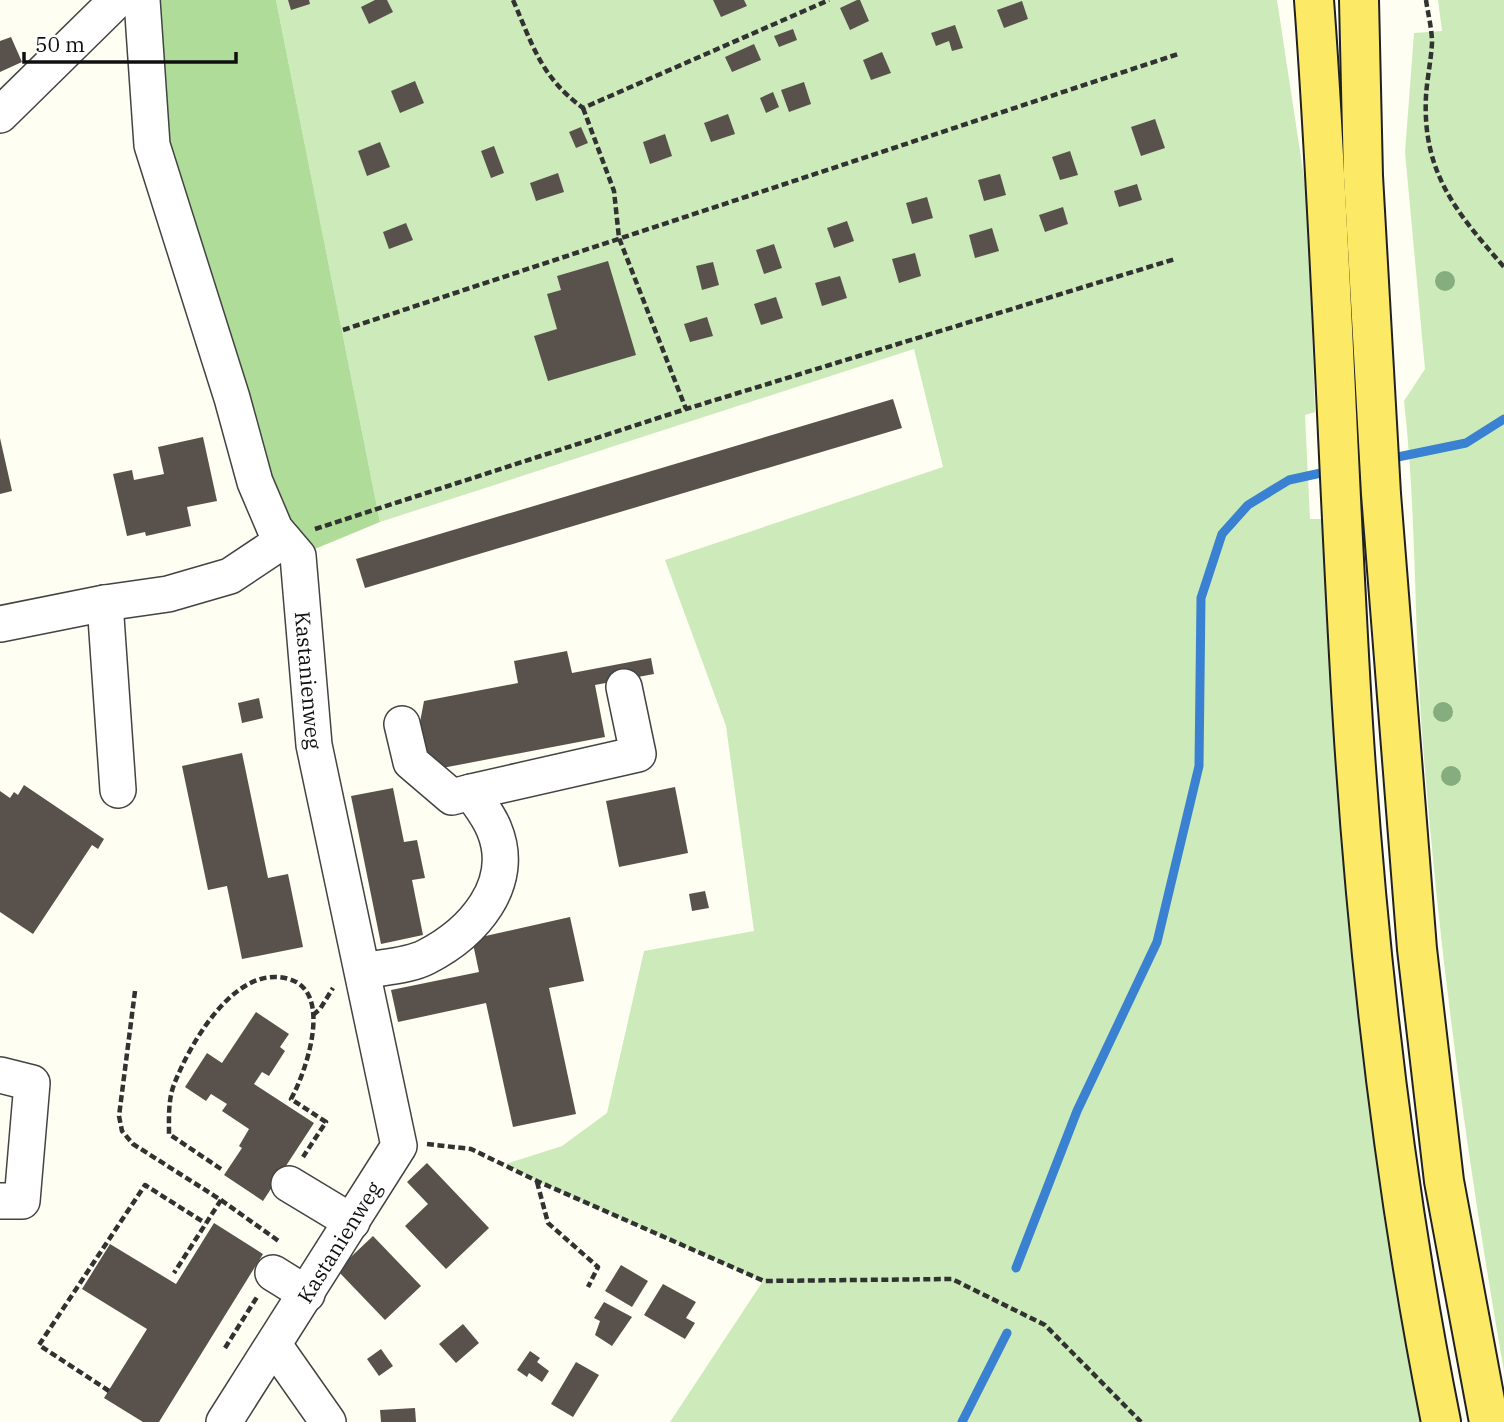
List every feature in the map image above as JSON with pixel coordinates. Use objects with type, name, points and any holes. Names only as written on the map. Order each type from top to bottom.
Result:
[{"type":"main road","points":[[1314,0],[1329,200],[1353,726],[1373,964],[1405,1211],[1441,1422]]},
{"type":"main road","points":[[1359,0],[1363,176],[1381,494],[1418,963],[1444,1181],[1489,1422]]},
{"type":"street","points":[[0,116],[117,0]]},
{"type":"street","name":"Kastanienweg","points":[[142,0],[152,145],[232,398],[255,482],[275,529],[298,556],[314,744],[399,1146],[224,1422]]},
{"type":"street","points":[[0,624],[105,603],[168,594],[230,576],[284,540]]},
{"type":"street","points":[[105,603],[118,789]]},
{"type":"street","points":[[402,724],[411,762],[452,797],[638,754],[624,687]]},
{"type":"street","points":[[363,971],[424,958],[464,931],[490,900],[503,868],[494,829],[471,792]]},
{"type":"street","points":[[0,1075],[32,1083],[22,1201],[0,1201]]},
{"type":"street","points":[[289,1184],[352,1222]]},
{"type":"street","points":[[281,1260],[307,1294]]},
{"type":"street","points":[[274,1345],[328,1422]]},
{"type":"path","points":[[513,0],[539,62],[558,90],[583,108],[614,191],[619,238],[686,410]]},
{"type":"path","points":[[583,108],[829,0]]},
{"type":"path","points":[[1426,0],[1432,40],[1426,98],[1431,154],[1441,186],[1473,232],[1504,267]]},
{"type":"path","points":[[343,330],[1178,54]]},
{"type":"path","points":[[284,540],[686,410],[1175,258]]},
{"type":"path","points":[[221,1169],[169,1134],[169,1109],[174,1083],[210,1018],[236,991],[258,981],[279,977],[292,979],[306,994],[313,1024],[305,1073],[291,1099],[326,1122],[291,1176],[289,1184]]},
{"type":"path","points":[[135,991],[119,1116],[122,1131],[133,1144],[221,1200],[281,1260]]},
{"type":"path","points":[[399,1146],[437,1143],[471,1149],[764,1282],[952,1279],[1045,1325],[1140,1422]]},
{"type":"path","points":[[537,1181],[548,1223],[598,1267],[588,1287]]},
{"type":"path","points":[[109,1391],[39,1345],[145,1185],[207,1224]]},
{"type":"path","points":[[174,1273],[221,1200]]},
{"type":"green space","points":[[142,0],[276,0],[380,522],[298,556],[152,145]]},
{"type":"green space","points":[[276,0],[1277,0],[1307,197],[1315,412],[1305,415],[1310,519],[1322,519],[1346,893],[1374,1125],[1422,1422],[670,1422],[763,1281],[537,1181],[506,1164],[562,1146],[607,1113],[644,951],[754,931],[726,726],[665,560],[943,467],[914,349],[380,522]]},
{"type":"green space","points":[[1438,0],[1504,0],[1504,1371],[1465,1128],[1435,883],[1421,719],[1411,480],[1404,401],[1425,369],[1405,152],[1414,33],[1442,31]]},
{"type":"building","points":[[288,0],[309,0],[310,4],[291,10]]},
{"type":"building","points":[[375,0],[387,0],[393,12],[369,24],[361,7]]},
{"type":"building","points":[[713,0],[744,0],[747,6],[721,17]]},
{"type":"building","points":[[860,0],[869,21],[850,30],[840,8]]},
{"type":"building","points":[[1022,1],[1028,19],[1004,28],[997,10]]},
{"type":"building","points":[[955,25],[963,48],[952,51],[949,41],[936,46],[931,33]]},
{"type":"building","points":[[793,29],[797,40],[779,47],[774,36]]},
{"type":"building","points":[[11,37],[22,62],[0,72],[0,41]]},
{"type":"building","points":[[754,44],[761,60],[732,72],[725,57]]},
{"type":"building","points":[[882,52],[891,73],[871,80],[863,60]]},
{"type":"building","points":[[415,81],[424,103],[400,113],[391,91]]},
{"type":"building","points":[[804,82],[811,104],[789,112],[781,90]]},
{"type":"building","points":[[773,92],[779,107],[766,113],[760,98]]},
{"type":"building","points":[[728,114],[735,134],[711,142],[704,123]]},
{"type":"building","points":[[1155,119],[1165,148],[1141,156],[1131,127]]},
{"type":"building","points":[[581,127],[588,143],[576,148],[569,132]]},
{"type":"building","points":[[665,134],[672,156],[650,164],[643,142]]},
{"type":"building","points":[[380,142],[390,167],[367,176],[358,151]]},
{"type":"building","points":[[494,146],[504,173],[491,178],[481,151]]},
{"type":"building","points":[[1070,151],[1078,175],[1060,180],[1052,157]]},
{"type":"building","points":[[558,173],[564,192],[536,201],[530,183]]},
{"type":"building","points":[[1000,174],[1006,195],[984,201],[978,180]]},
{"type":"building","points":[[1137,184],[1142,200],[1119,207],[1114,191]]},
{"type":"building","points":[[927,197],[933,218],[912,224],[906,203]]},
{"type":"building","points":[[1063,207],[1068,224],[1045,232],[1039,215]]},
{"type":"building","points":[[847,221],[854,241],[834,248],[827,228]]},
{"type":"building","points":[[406,223],[413,240],[389,249],[383,232]]},
{"type":"building","points":[[992,228],[999,251],[975,258],[969,235]]},
{"type":"building","points":[[774,244],[782,268],[764,274],[756,250]]},
{"type":"building","points":[[915,253],[921,276],[899,283],[892,259]]},
{"type":"building","points":[[608,261],[636,355],[548,381],[534,336],[557,329],[547,294],[561,290],[557,276]]},
{"type":"building","points":[[713,262],[719,285],[702,290],[696,266]]},
{"type":"building","points":[[840,276],[847,298],[822,306],[815,283]]},
{"type":"building","points":[[776,297],[783,318],[761,325],[754,304]]},
{"type":"building","points":[[707,317],[713,336],[690,342],[684,324]]},
{"type":"building","points":[[893,399],[902,428],[365,588],[356,559]]},
{"type":"building","points":[[203,437],[217,501],[187,507],[191,526],[146,536],[145,532],[127,536],[113,474],[132,470],[134,480],[164,474],[158,447]]},
{"type":"building","points":[[0,438],[12,491],[0,494]]},
{"type":"building","points":[[567,651],[572,673],[651,658],[654,674],[595,685],[605,737],[437,769],[426,757],[420,722],[424,701],[518,683],[514,661]]},
{"type":"building","points":[[259,698],[263,718],[242,723],[238,703]]},
{"type":"building","points":[[242,753],[268,878],[288,874],[303,947],[242,959],[227,886],[208,890],[182,766]]},
{"type":"building","points":[[24,785],[104,839],[98,849],[92,845],[33,934],[0,912],[0,791],[10,798],[14,792],[18,795]]},
{"type":"building","points":[[675,787],[688,853],[619,867],[606,801]]},
{"type":"building","points":[[393,788],[404,842],[417,840],[425,878],[412,880],[423,935],[381,944],[351,796]]},
{"type":"building","points":[[705,891],[709,908],[692,911],[689,894]]},
{"type":"building","points":[[570,917],[584,981],[549,988],[576,1114],[513,1127],[486,1003],[398,1022],[391,990],[479,972],[472,939]]},
{"type":"building","points":[[256,1012],[289,1034],[280,1047],[285,1051],[269,1076],[262,1072],[254,1084],[314,1123],[263,1201],[224,1175],[242,1148],[239,1146],[249,1129],[222,1111],[227,1104],[211,1094],[206,1101],[185,1087],[207,1053],[222,1063]]},
{"type":"building","points":[[427,1163],[489,1228],[446,1269],[405,1226],[428,1204],[407,1182]]},
{"type":"building","points":[[214,1223],[263,1254],[159,1422],[143,1422],[104,1398],[147,1329],[82,1289],[110,1244],[176,1284]]},
{"type":"building","points":[[373,1236],[421,1286],[385,1320],[337,1270]]},
{"type":"building","points":[[621,1265],[648,1281],[632,1307],[605,1291]]},
{"type":"building","points":[[663,1284],[696,1302],[686,1318],[695,1323],[685,1339],[644,1315]]},
{"type":"building","points":[[604,1302],[632,1317],[612,1346],[595,1335],[600,1321],[594,1318]]},
{"type":"building","points":[[463,1324],[479,1343],[456,1363],[439,1344]]},
{"type":"building","points":[[381,1349],[393,1366],[379,1376],[367,1359]]},
{"type":"building","points":[[530,1351],[540,1358],[537,1362],[549,1371],[542,1382],[529,1373],[527,1377],[517,1370]]},
{"type":"building","points":[[576,1362],[599,1375],[573,1417],[551,1404]]},
{"type":"building","points":[[415,1408],[416,1422],[381,1422],[380,1410]]},
{"type":"waterway","points":[[1388,459],[1466,443],[1504,419]]},
{"type":"waterway","points":[[1016,1268],[1077,1111],[1157,942],[1199,766],[1201,598],[1222,534],[1248,505],[1289,480],[1330,471]]},
{"type":"waterway","points":[[962,1422],[1007,1333]]}]
